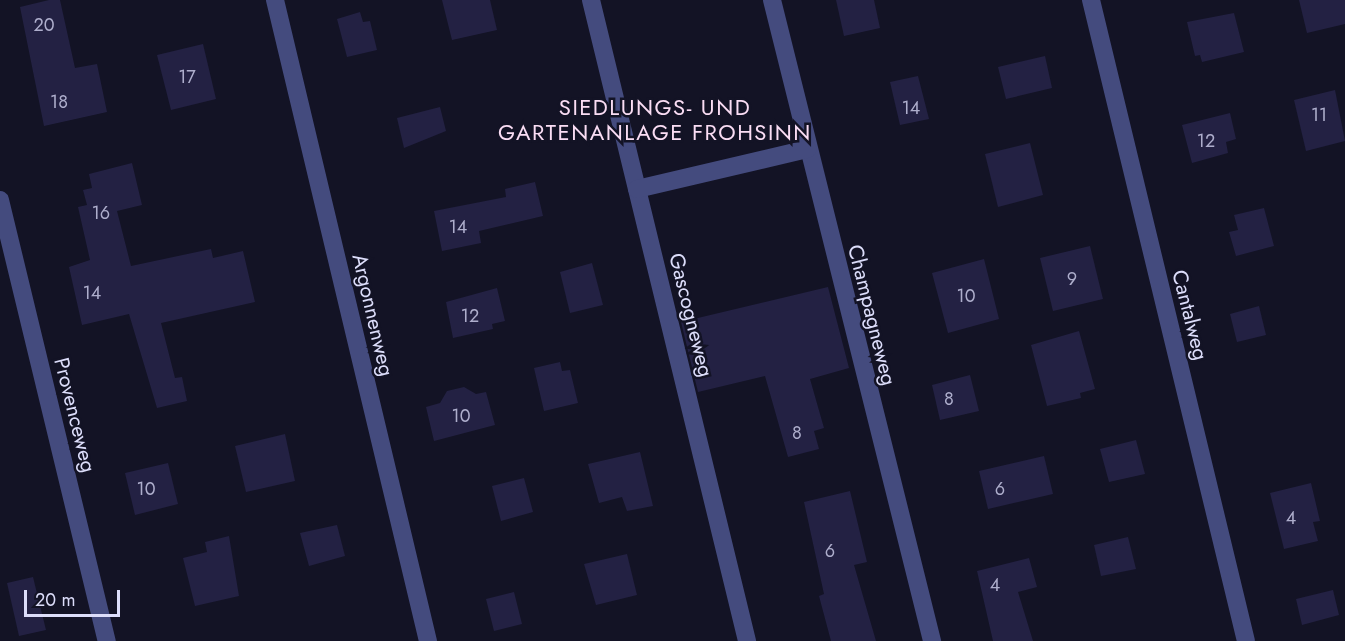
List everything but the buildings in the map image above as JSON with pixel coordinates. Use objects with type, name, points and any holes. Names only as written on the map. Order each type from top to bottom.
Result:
[{"type":"lane","name":"Argonnenweg","points":[[275,0],[428,641]]},
{"type":"lane","name":"Gascogneweg","points":[[591,0],[747,641]]},
{"type":"lane","name":"Champagneweg","points":[[772,0],[807,149],[932,641]]},
{"type":"lane","name":"Cantalweg","points":[[1090,0],[1246,641]]},
{"type":"lane","points":[[637,189],[807,149]]},
{"type":"lane","name":"Provenceweg","points":[[0,200],[107,641]]},
{"type":"district","name":"SIEDLUNGS- UND GARTENANLAGE FROHSINN","points":[[655,120]]}]
